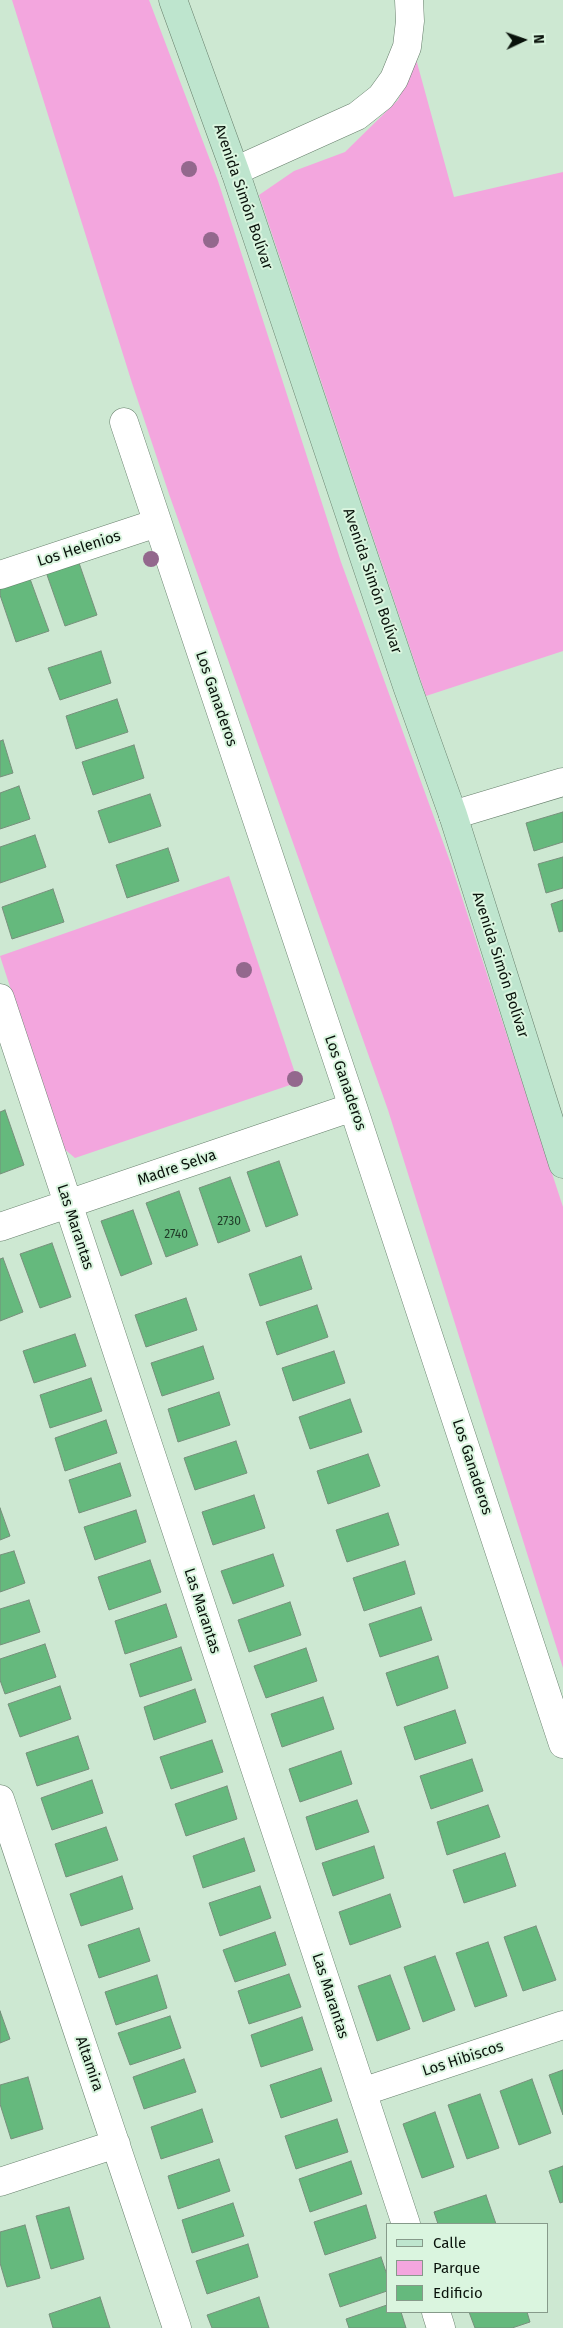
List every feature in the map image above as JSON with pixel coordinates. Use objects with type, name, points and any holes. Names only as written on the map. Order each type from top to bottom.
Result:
[{"type":"street","name":"Avenida Simón Bolívar","points":[[173,0],[235,171],[407,686],[453,814],[563,1164]]},
{"type":"street","points":[[235,171],[357,116],[381,97],[394,79],[407,47],[410,21],[409,0]]},
{"type":"street","name":"Los Ganaderos","points":[[124,422],[354,1106],[563,1744]]},
{"type":"street","name":"Los Helenios","points":[[0,575],[157,523]]},
{"type":"street","points":[[453,814],[563,782]]},
{"type":"street","name":"Las Marantas","points":[[0,998],[406,2223]]},
{"type":"street","name":"Madre Selva","points":[[0,1227],[68,1206],[354,1106]]},
{"type":"street","name":"Altamira","points":[[0,1800],[177,2328]]},
{"type":"street","name":"Los Hibiscos","points":[[362,2092],[563,2025]]},
{"type":"street","points":[[0,2182],[116,2144]]},
{"type":"street","points":[[436,2313],[441,2328]]},
{"type":"green space","points":[[12,0],[149,0],[218,181],[341,562],[451,864],[563,1207],[563,1668],[388,1110],[169,494],[132,383]]},
{"type":"green space","points":[[416,59],[454,197],[563,172],[563,651],[426,696],[259,195],[294,171],[345,152],[398,100]]},
{"type":"green space","points":[[229,876],[295,1073],[290,1085],[75,1158],[62,1147],[0,956]]},
{"type":"building","points":[[78,560],[97,615],[65,626],[46,572]]},
{"type":"building","points":[[29,576],[49,631],[16,642],[0,595],[0,587]]},
{"type":"building","points":[[101,651],[111,683],[60,700],[48,668]]},
{"type":"building","points":[[117,699],[128,732],[76,749],[66,716]]},
{"type":"building","points":[[3,740],[13,773],[0,777],[0,741]]},
{"type":"building","points":[[134,745],[144,778],[93,795],[82,762]]},
{"type":"building","points":[[19,786],[30,819],[0,829],[0,793]]},
{"type":"building","points":[[150,794],[161,826],[109,843],[98,811]]},
{"type":"building","points":[[563,812],[563,842],[534,851],[526,823]]},
{"type":"building","points":[[35,835],[46,867],[0,883],[0,847]]},
{"type":"building","points":[[168,848],[179,881],[127,898],[116,865]]},
{"type":"building","points":[[563,857],[563,888],[546,893],[538,864]]},
{"type":"building","points":[[53,889],[64,922],[12,939],[2,907]]},
{"type":"building","points":[[563,900],[563,931],[559,932],[551,904]]},
{"type":"building","points":[[5,1110],[24,1165],[0,1174],[0,1112]]},
{"type":"building","points":[[279,1161],[298,1215],[266,1227],[247,1172]]},
{"type":"building","points":[[230,1177],[250,1231],[218,1243],[199,1188]]},
{"type":"building","points":[[179,1191],[198,1245],[166,1257],[146,1203]]},
{"type":"building","points":[[133,1210],[152,1264],[121,1276],[101,1221]]},
{"type":"building","points":[[52,1243],[71,1297],[40,1308],[20,1254]]},
{"type":"building","points":[[301,1256],[312,1289],[260,1306],[249,1274]]},
{"type":"building","points":[[3,1258],[23,1312],[0,1321],[0,1259]]},
{"type":"building","points":[[186,1298],[197,1330],[146,1347],[135,1315]]},
{"type":"building","points":[[317,1305],[328,1337],[277,1355],[266,1322]]},
{"type":"building","points":[[75,1334],[86,1366],[34,1383],[23,1351]]},
{"type":"building","points":[[203,1346],[214,1379],[162,1396],[151,1363]]},
{"type":"building","points":[[334,1351],[345,1383],[293,1401],[282,1368]]},
{"type":"building","points":[[91,1378],[102,1411],[50,1428],[40,1395]]},
{"type":"building","points":[[219,1392],[230,1425],[178,1442],[168,1409]]},
{"type":"building","points":[[350,1399],[362,1432],[310,1449],[299,1417]]},
{"type":"building","points":[[106,1420],[117,1453],[65,1471],[55,1438]]},
{"type":"building","points":[[236,1441],[247,1473],[195,1490],[184,1458]]},
{"type":"building","points":[[368,1454],[380,1486],[328,1504],[317,1471]]},
{"type":"building","points":[[120,1463],[131,1496],[79,1513],[69,1480]]},
{"type":"building","points":[[254,1495],[265,1528],[213,1545],[202,1512]]},
{"type":"building","points":[[0,1508],[10,1536],[0,1540]]},
{"type":"building","points":[[136,1510],[146,1542],[95,1560],[84,1527]]},
{"type":"building","points":[[388,1513],[399,1545],[347,1562],[336,1530]]},
{"type":"building","points":[[14,1551],[25,1583],[0,1592],[0,1555]]},
{"type":"building","points":[[273,1554],[284,1586],[233,1604],[221,1571]]},
{"type":"building","points":[[150,1560],[161,1592],[109,1610],[98,1577]]},
{"type":"building","points":[[405,1561],[415,1594],[364,1611],[353,1578]]},
{"type":"building","points":[[29,1600],[40,1632],[0,1645],[0,1609]]},
{"type":"building","points":[[290,1602],[301,1635],[249,1652],[238,1620]]},
{"type":"building","points":[[166,1604],[177,1637],[125,1654],[115,1621]]},
{"type":"building","points":[[421,1607],[432,1640],[380,1657],[369,1624]]},
{"type":"building","points":[[45,1644],[56,1677],[5,1694],[0,1680],[0,1659]]},
{"type":"building","points":[[181,1647],[192,1680],[140,1697],[130,1664]]},
{"type":"building","points":[[306,1648],[317,1681],[266,1698],[254,1666]]},
{"type":"building","points":[[438,1656],[448,1688],[397,1706],[386,1673]]},
{"type":"building","points":[[60,1686],[71,1719],[20,1737],[8,1704]]},
{"type":"building","points":[[195,1689],[206,1722],[154,1740],[144,1707]]},
{"type":"building","points":[[323,1697],[334,1729],[282,1747],[271,1714]]},
{"type":"building","points":[[455,1710],[466,1743],[415,1760],[404,1727]]},
{"type":"building","points":[[78,1736],[89,1769],[37,1786],[26,1753]]},
{"type":"building","points":[[212,1740],[223,1772],[171,1789],[160,1757]]},
{"type":"building","points":[[341,1751],[352,1784],[300,1802],[289,1769]]},
{"type":"building","points":[[472,1759],[483,1791],[431,1809],[420,1776]]},
{"type":"building","points":[[92,1780],[103,1813],[52,1830],[41,1798]]},
{"type":"building","points":[[227,1786],[237,1819],[186,1836],[175,1804]]},
{"type":"building","points":[[357,1800],[369,1832],[316,1850],[306,1817]]},
{"type":"building","points":[[488,1805],[500,1837],[447,1855],[437,1822]]},
{"type":"building","points":[[106,1827],[118,1860],[66,1877],[55,1844]]},
{"type":"building","points":[[244,1838],[255,1871],[203,1888],[193,1856]]},
{"type":"building","points":[[374,1846],[384,1878],[333,1896],[322,1863]]},
{"type":"building","points":[[505,1853],[516,1886],[464,1903],[453,1870]]},
{"type":"building","points":[[122,1876],[133,1909],[81,1926],[70,1894]]},
{"type":"building","points":[[260,1886],[271,1918],[220,1936],[209,1903]]},
{"type":"building","points":[[390,1894],[401,1927],[350,1945],[339,1912]]},
{"type":"building","points":[[536,1926],[556,1980],[523,1991],[504,1937]]},
{"type":"building","points":[[139,1928],[150,1961],[99,1978],[88,1945]]},
{"type":"building","points":[[275,1932],[286,1965],[235,1982],[223,1950]]},
{"type":"building","points":[[488,1942],[507,1996],[475,2007],[456,1953]]},
{"type":"building","points":[[435,1956],[455,2010],[423,2022],[404,1967]]},
{"type":"building","points":[[289,1974],[301,2007],[249,2024],[238,1991]]},
{"type":"building","points":[[157,1975],[167,2008],[116,2025],[105,1992]]},
{"type":"building","points":[[390,1975],[410,2029],[377,2041],[358,1986]]},
{"type":"building","points":[[0,2011],[10,2039],[0,2043]]},
{"type":"building","points":[[170,2016],[181,2048],[130,2065],[118,2033]]},
{"type":"building","points":[[302,2017],[313,2050],[261,2067],[251,2035]]},
{"type":"building","points":[[184,2059],[196,2092],[144,2109],[133,2077]]},
{"type":"building","points":[[321,2068],[332,2101],[281,2118],[270,2085]]},
{"type":"building","points":[[563,2070],[563,2115],[549,2075]]},
{"type":"building","points":[[28,2077],[43,2129],[11,2139],[0,2104],[0,2085]]},
{"type":"building","points":[[532,2079],[551,2133],[519,2145],[500,2091]]},
{"type":"building","points":[[480,2094],[499,2148],[467,2159],[448,2105]]},
{"type":"building","points":[[202,2109],[213,2142],[161,2159],[151,2127]]},
{"type":"building","points":[[435,2112],[454,2167],[422,2178],[403,2124]]},
{"type":"building","points":[[337,2119],[348,2152],[296,2169],[285,2136]]},
{"type":"building","points":[[219,2159],[230,2191],[178,2209],[168,2176]]},
{"type":"building","points":[[351,2161],[362,2194],[310,2212],[299,2179]]},
{"type":"building","points":[[563,2166],[563,2202],[560,2203],[549,2171]]},
{"type":"building","points":[[486,2195],[496,2223],[438,2223],[434,2212]]},
{"type":"building","points":[[233,2203],[244,2236],[192,2253],[182,2220]]},
{"type":"building","points":[[366,2205],[376,2238],[325,2255],[314,2222]]},
{"type":"building","points":[[69,2207],[84,2259],[51,2269],[36,2216]]},
{"type":"building","points":[[25,2225],[40,2278],[7,2287],[0,2263],[0,2232]]},
{"type":"building","points":[[248,2244],[258,2277],[207,2294],[196,2261]]},
{"type":"building","points":[[381,2257],[386,2272],[386,2291],[340,2307],[329,2274]]},
{"type":"building","points":[[100,2297],[110,2328],[53,2328],[49,2314]]},
{"type":"building","points":[[259,2297],[269,2328],[212,2328],[207,2315]]},
{"type":"building","points":[[386,2305],[386,2313],[401,2313],[406,2328],[349,2328],[346,2319]]},
{"type":"building","points":[[469,2313],[527,2313],[530,2322],[512,2328],[475,2328]]}]
